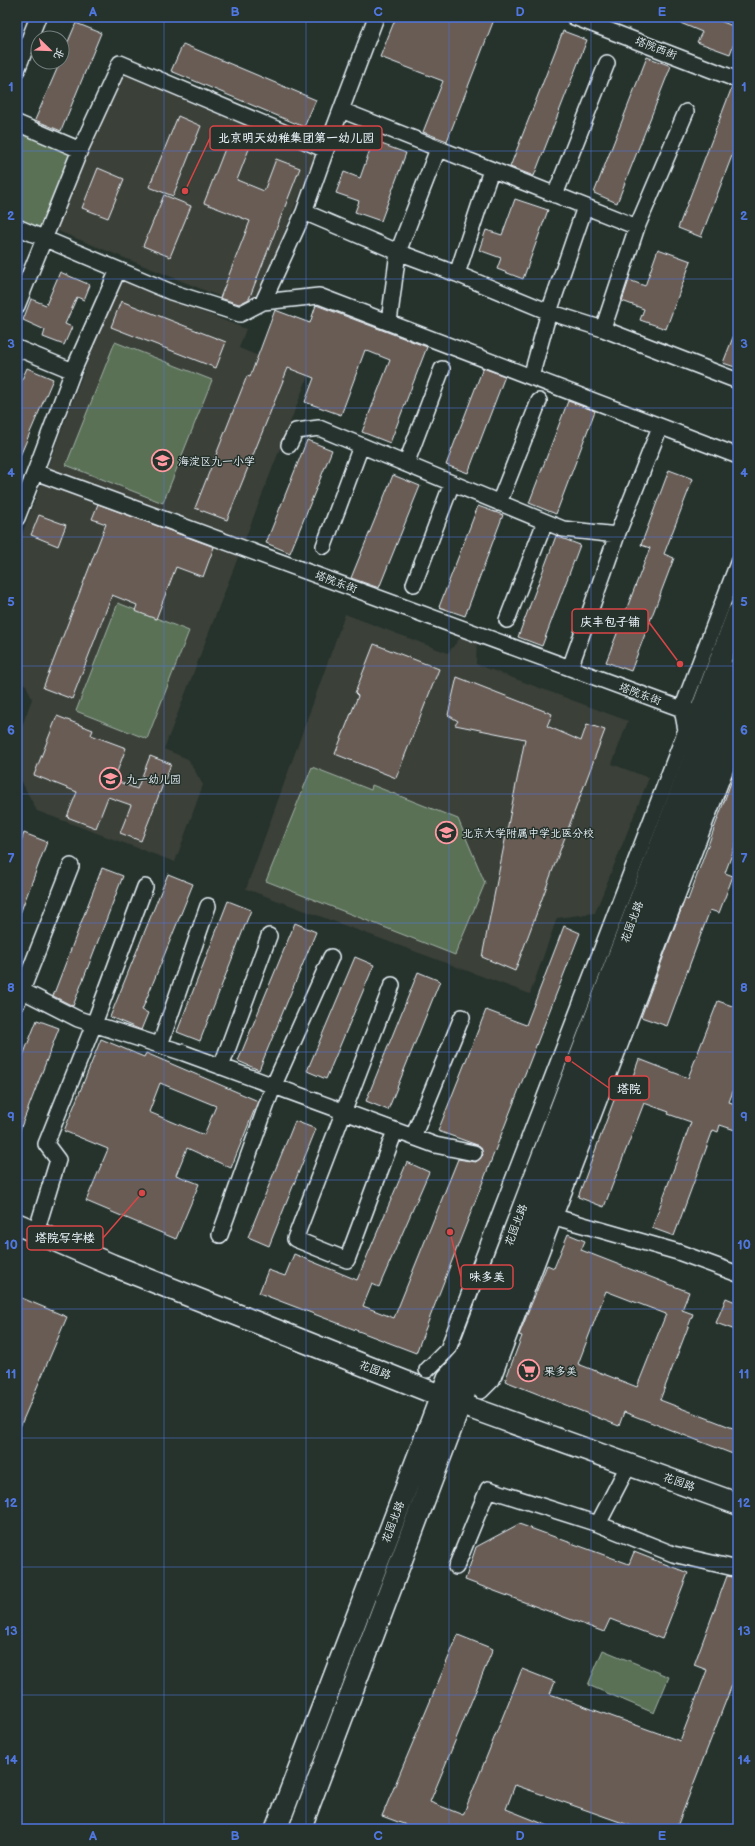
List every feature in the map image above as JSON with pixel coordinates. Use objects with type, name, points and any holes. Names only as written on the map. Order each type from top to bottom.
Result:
[{"type":"street","points":[[17,70],[38,17]]},
{"type":"street","points":[[263,302],[304,212],[376,17]]},
{"type":"street","name":"塔院西街","points":[[574,17],[738,80]]},
{"type":"street","points":[[17,306],[46,239],[80,150],[120,63],[326,150]]},
{"type":"street","points":[[555,196],[607,63]]},
{"type":"street","points":[[341,110],[555,196],[637,227]]},
{"type":"street","points":[[602,329],[637,227],[686,112]]},
{"type":"street","points":[[17,123],[80,150]]},
{"type":"street","points":[[389,322],[398,252],[438,149]]},
{"type":"street","points":[[457,274],[491,170]]},
{"type":"street","points":[[531,377],[549,312],[585,207]]},
{"type":"street","points":[[304,212],[398,252],[457,274],[549,312],[602,329],[738,381]]},
{"type":"street","points":[[17,227],[171,292],[240,314],[263,302],[319,296],[738,456]]},
{"type":"street","points":[[17,518],[73,371],[118,270]]},
{"type":"street","points":[[17,348],[73,371]]},
{"type":"street","points":[[406,464],[442,369]]},
{"type":"street","points":[[499,503],[539,401]]},
{"type":"street","points":[[570,668],[617,534],[660,427]]},
{"type":"street","points":[[289,445],[296,431],[319,428],[563,529],[617,534]]},
{"type":"street","points":[[324,546],[361,446]]},
{"type":"street","name":"塔院东街","points":[[35,472],[570,668],[714,718]]},
{"type":"street","points":[[414,584],[452,484]]},
{"type":"street","points":[[507,620],[545,522]]},
{"type":"street","points":[[714,718],[738,563]]},
{"type":"street","name":"花园北路","points":[[276,1829],[448,1378],[466,1358],[703,734],[714,718],[738,613]]},
{"type":"street","points":[[714,718],[738,670]]},
{"type":"street","points":[[427,1370],[448,1350],[686,730],[738,707]]},
{"type":"street","name":"花园北路","points":[[300,1829],[467,1386],[484,1362],[549,1212],[721,740],[714,718]]},
{"type":"street","points":[[71,866],[19,994],[78,1019],[160,1045],[436,1146],[474,1153]]},
{"type":"street","points":[[36,1232],[58,1160],[46,1144],[94,1024],[145,886]]},
{"type":"street","points":[[160,1045],[208,906]]},
{"type":"street","points":[[221,1067],[269,936]]},
{"type":"street","points":[[220,1235],[273,1087],[331,956]]},
{"type":"street","points":[[392,986],[295,1239],[347,1260],[395,1131]]},
{"type":"street","points":[[413,1137],[462,1017]]},
{"type":"street","points":[[481,1391],[492,1380],[549,1212],[678,1252],[738,1274]]},
{"type":"street","name":"花园路","points":[[17,1224],[112,1265],[461,1404],[738,1504]]},
{"type":"street","points":[[598,1524],[629,1464]]},
{"type":"street","points":[[456,1567],[488,1489],[598,1524],[673,1554],[738,1569]]},
{"type":"shaded area","points":[[117,71],[317,152],[253,310],[53,229]]},
{"type":"shaded area","name":"海淀区九一小学","points":[[119,279],[246,329],[239,348],[308,376],[164,749],[188,759],[203,785],[175,862],[37,811],[17,773],[17,739],[32,699],[26,685],[17,681],[17,547]]},
{"type":"shaded area","name":"北京大学附属中学北医分校","points":[[345,614],[448,653],[463,634],[477,639],[476,664],[628,721],[612,764],[649,778],[595,913],[557,918],[530,994],[246,889]]},
{"type":"green space","points":[[17,114],[77,139],[36,237],[17,229]]},
{"type":"green space","points":[[115,342],[212,380],[163,503],[66,465]]},
{"type":"green space","points":[[118,603],[189,631],[147,739],[76,711]]},
{"type":"green space","points":[[312,767],[371,790],[372,785],[458,819],[485,883],[455,955],[266,881]]},
{"type":"green space","points":[[603,1650],[669,1677],[654,1713],[588,1685]]},
{"type":"building","points":[[396,17],[495,17],[447,141],[423,132],[443,81],[380,57]]},
{"type":"building","points":[[666,17],[710,17],[738,28],[738,33],[730,54],[697,42],[702,32]]},
{"type":"building","points":[[76,23],[101,33],[61,131],[35,120],[57,70],[70,70],[70,37]]},
{"type":"building","points":[[563,31],[587,40],[534,176],[510,167]]},
{"type":"building","points":[[183,44],[316,100],[304,127],[171,71]]},
{"type":"building","points":[[647,57],[671,66],[617,203],[594,193]]},
{"type":"building","points":[[732,87],[738,89],[738,140],[701,237],[678,228]]},
{"type":"building","points":[[178,116],[201,126],[173,196],[149,187]]},
{"type":"building","points":[[228,141],[249,149],[237,180],[264,191],[276,159],[300,168],[249,299],[239,304],[220,298],[250,221],[204,203]]},
{"type":"building","points":[[373,141],[406,153],[381,221],[355,212],[359,201],[336,193],[344,172],[360,178]]},
{"type":"building","points":[[98,168],[124,179],[108,218],[82,208]]},
{"type":"building","points":[[164,195],[191,206],[170,257],[143,246]]},
{"type":"building","points":[[515,199],[548,210],[523,279],[497,269],[501,258],[479,250],[486,230],[502,235]]},
{"type":"building","points":[[658,249],[691,261],[666,329],[640,320],[644,309],[622,301],[629,280],[645,286]]},
{"type":"building","points":[[60,272],[90,285],[84,300],[77,297],[65,324],[72,327],[64,345],[43,337],[45,330],[23,320],[31,299],[46,305]]},
{"type":"building","points":[[121,301],[226,342],[216,368],[111,327]]},
{"type":"building","points":[[316,305],[427,347],[390,443],[362,432],[390,360],[365,350],[341,415],[305,402],[314,378],[288,368],[227,520],[195,508],[247,376],[250,377],[275,310],[310,323]]},
{"type":"building","points":[[737,327],[738,328],[738,368],[723,363]]},
{"type":"building","points":[[27,368],[53,379],[17,463],[17,391]]},
{"type":"building","points":[[483,368],[505,376],[468,473],[446,465]]},
{"type":"building","points":[[568,401],[595,411],[556,514],[529,503]]},
{"type":"building","points":[[307,440],[332,450],[290,553],[266,543]]},
{"type":"building","points":[[669,470],[693,479],[664,554],[674,558],[631,671],[606,662],[650,548],[641,545]]},
{"type":"building","points":[[393,475],[420,486],[379,588],[351,578]]},
{"type":"building","points":[[98,504],[214,547],[203,577],[176,567],[156,619],[135,611],[137,605],[112,595],[72,699],[43,688],[106,524],[92,519]]},
{"type":"building","points":[[478,506],[503,515],[465,616],[439,607]]},
{"type":"building","points":[[39,515],[66,525],[58,546],[31,535]]},
{"type":"building","points":[[556,536],[580,545],[542,646],[518,637]]},
{"type":"building","points":[[374,644],[439,669],[396,778],[335,754],[358,696],[355,693]]},
{"type":"building","points":[[457,677],[552,714],[547,726],[581,741],[587,724],[605,730],[515,971],[482,957],[525,739],[455,725],[458,721],[448,715]]},
{"type":"building","points":[[57,716],[93,730],[91,735],[126,748],[114,780],[137,789],[150,756],[171,764],[141,841],[120,833],[131,805],[108,797],[96,828],[67,817],[77,792],[34,775]]},
{"type":"building","points":[[737,766],[738,838],[725,873],[733,876],[719,913],[710,910],[667,1026],[641,1017],[685,899],[688,900]]},
{"type":"building","points":[[24,833],[47,842],[18,919],[17,851]]},
{"type":"building","points":[[102,868],[123,876],[73,1006],[53,996]]},
{"type":"building","points":[[168,874],[193,884],[142,1010],[148,1013],[141,1030],[110,1017]]},
{"type":"building","points":[[228,901],[251,910],[200,1041],[177,1032]]},
{"type":"building","points":[[295,923],[316,932],[259,1070],[238,1061]]},
{"type":"building","points":[[564,926],[580,933],[416,1353],[259,1293],[268,1270],[285,1276],[294,1254],[357,1280],[407,1162],[429,1172],[379,1287],[372,1284],[363,1306],[394,1318],[458,1159],[476,1162],[483,1155],[480,1146],[438,1131],[486,1010],[526,1025]]},
{"type":"building","points":[[355,957],[374,965],[326,1079],[307,1071]]},
{"type":"building","points":[[418,972],[440,981],[388,1110],[366,1101]]},
{"type":"building","points":[[718,1001],[738,1008],[738,1078],[729,1102],[738,1105],[738,1131],[720,1125],[718,1132],[713,1130],[674,1236],[652,1228],[691,1122],[668,1114],[669,1112],[644,1103],[604,1207],[578,1197],[617,1092],[626,1096],[639,1059],[688,1078]]},
{"type":"building","points":[[37,1020],[59,1028],[18,1135],[17,1071]]},
{"type":"building","points":[[101,1039],[144,1057],[146,1053],[258,1101],[231,1168],[187,1148],[176,1175],[199,1184],[176,1239],[86,1201],[108,1149],[64,1131]],"holes":[[[160,1083],[216,1106],[204,1135],[149,1112]]]},
{"type":"building","points":[[295,1121],[316,1129],[269,1246],[248,1237]]},
{"type":"building","points":[[568,1234],[585,1241],[581,1250],[689,1292],[682,1310],[693,1314],[660,1400],[738,1430],[738,1456],[624,1412],[619,1426],[505,1381],[522,1336],[519,1335],[547,1265],[554,1268]],"holes":[[[606,1291],[666,1314],[637,1387],[578,1364]]]},
{"type":"building","points":[[17,1296],[67,1317],[17,1434]]},
{"type":"building","points":[[726,1298],[738,1303],[738,1331],[716,1323]]},
{"type":"building","points":[[519,1524],[629,1564],[634,1552],[688,1573],[662,1639],[610,1619],[604,1632],[465,1580],[476,1547]]},
{"type":"building","points":[[727,1576],[738,1578],[738,1681],[734,1680],[676,1829],[640,1829],[515,1785],[506,1809],[556,1829],[417,1829],[382,1816],[458,1635],[493,1649],[430,1802],[463,1815],[522,1669],[555,1682],[550,1694],[680,1741],[707,1670],[694,1665]]},
{"type":"place","name":"北京明天幼稚集团第一幼儿园","points":[[185,191]]},
{"type":"place","name":"海淀区九一小学","points":[[163,461]]},
{"type":"place","name":"庆丰包子铺","points":[[680,664]]},
{"type":"place","name":"九一幼儿园","points":[[110,779]]},
{"type":"place","name":"北京大学附属中学北医分校","points":[[447,833]]},
{"type":"place","name":"塔院","points":[[568,1059]]},
{"type":"place","name":"塔院写字楼","points":[[142,1193]]},
{"type":"place","name":"味多美","points":[[450,1232]]},
{"type":"place","name":"果多美","points":[[529,1371]]}]
